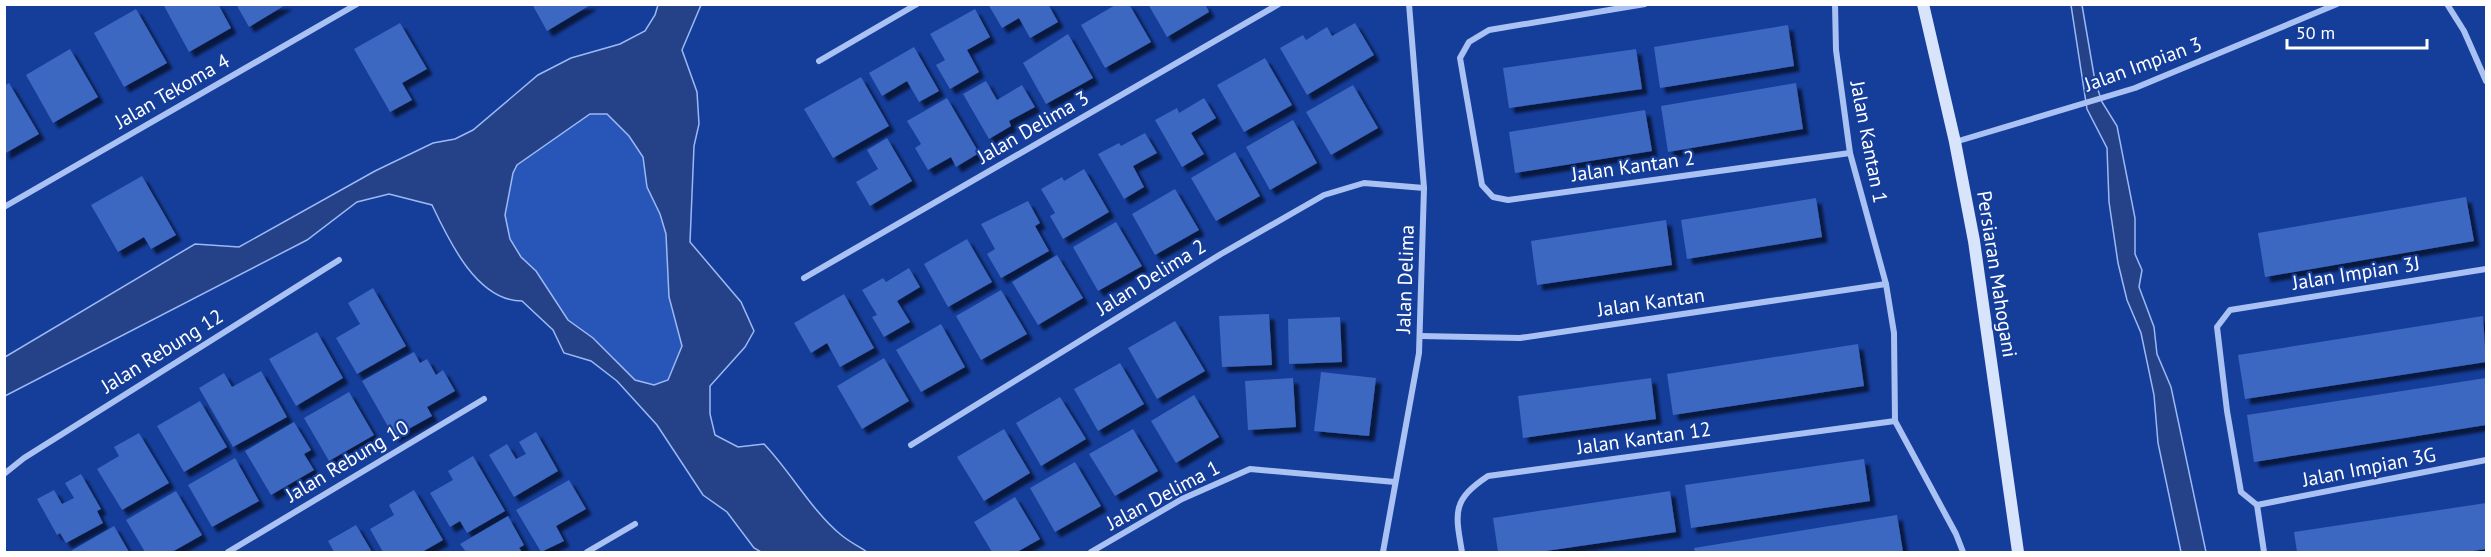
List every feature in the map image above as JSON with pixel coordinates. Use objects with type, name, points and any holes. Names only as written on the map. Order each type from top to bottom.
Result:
[{"type":"main road","name":"Persiaran Mahogani","points":[[1923,4],[1955,142],[1974,241],[2018,552]]},
{"type":"street","name":"Jalan Tekoma 4","points":[[4,207],[357,4]]},
{"type":"street","points":[[819,61],[917,4]]},
{"type":"street","name":"Jalan Delima 3","points":[[804,278],[1279,4]]},
{"type":"street","name":"Jalan Delima","points":[[1383,552],[1419,353],[1420,336],[1424,188],[1409,4]]},
{"type":"street","name":"Jalan Kantan 2","points":[[1645,4],[1489,30],[1469,42],[1460,58],[1482,185],[1493,197],[1508,200],[1850,153]]},
{"type":"street","name":"Jalan Kantan 1","points":[[1835,4],[1836,50],[1850,153],[1886,284],[1894,333],[1895,422]]},
{"type":"street","name":"Jalan Impian 3","points":[[1955,142],[2135,88],[2337,4]]},
{"type":"street","points":[[2447,4],[2464,31],[2487,81]]},
{"type":"street","name":"Jalan Delima 2","points":[[911,445],[1221,254],[1324,195],[1364,183],[1424,188]]},
{"type":"street","name":"Jalan Rebung 12","points":[[4,474],[24,458],[339,260]]},
{"type":"street","name":"Jalan Impian 3J","points":[[2257,505],[2241,492],[2226,411],[2217,327],[2230,310],[2487,268]]},
{"type":"street","name":"Jalan Kantan","points":[[1420,336],[1520,338],[1886,284]]},
{"type":"street","name":"Jalan Rebung 10","points":[[228,552],[484,399]]},
{"type":"street","points":[[1895,422],[1956,534],[1963,552]]},
{"type":"street","name":"Jalan Kantan 12","points":[[1462,552],[1457,526],[1460,501],[1468,489],[1488,476],[1895,422]]},
{"type":"street","name":"Jalan Impian 3G","points":[[2257,505],[2487,460]]},
{"type":"street","name":"Jalan Delima 1","points":[[1091,552],[1182,499],[1250,469],[1395,482]]},
{"type":"street","points":[[2257,505],[2264,552]]},
{"type":"street","points":[[587,552],[635,524]]},
{"type":"shaded area","points":[[658,5],[701,5],[682,50],[697,92],[699,124],[694,146],[690,242],[741,302],[754,331],[745,347],[710,386],[710,414],[715,435],[738,447],[764,444],[830,525],[846,539],[867,552],[761,552],[754,548],[727,512],[703,495],[657,425],[617,381],[591,361],[564,353],[553,330],[522,301],[506,298],[491,291],[478,280],[456,251],[432,205],[389,194],[357,202],[307,240],[5,396],[5,357],[195,244],[239,247],[375,171],[433,143],[455,139],[473,130],[538,75],[571,58],[620,44],[645,31]],"holes":[[[590,114],[607,114],[629,136],[643,157],[647,187],[660,214],[666,234],[669,297],[682,346],[668,380],[654,385],[635,380],[593,338],[568,320],[536,271],[521,257],[510,239],[505,215],[513,173],[517,165]]]},
{"type":"shaded area","points":[[2071,5],[2082,5],[2095,81],[2102,102],[2117,126],[2135,218],[2135,254],[2142,270],[2139,287],[2154,327],[2157,354],[2171,387],[2206,552],[2181,552],[2158,443],[2154,395],[2141,333],[2127,300],[2118,263],[2109,202],[2107,148],[2087,109]]},
{"type":"shaded area","points":[[590,114],[607,114],[629,136],[643,157],[647,187],[660,214],[666,234],[669,297],[682,346],[668,380],[654,385],[635,380],[593,338],[568,320],[536,271],[521,257],[510,239],[505,215],[513,173],[517,165]]},
{"type":"building","points":[[163,4],[218,4],[231,28],[189,52]]},
{"type":"building","points":[[236,4],[287,4],[249,27]]},
{"type":"building","points":[[532,4],[592,4],[547,31]]},
{"type":"building","points":[[988,4],[1048,4],[1058,22],[1030,38],[1019,18],[1002,28]]},
{"type":"building","points":[[1117,4],[1129,4],[1151,42],[1105,68],[1081,25]]},
{"type":"building","points":[[1148,4],[1205,4],[1209,12],[1167,37]]},
{"type":"building","points":[[136,9],[167,63],[124,87],[94,33]]},
{"type":"building","points":[[975,9],[990,37],[967,50],[979,72],[950,89],[936,65],[945,60],[930,34]]},
{"type":"building","points":[[400,23],[427,69],[402,83],[412,100],[390,112],[354,49]]},
{"type":"building","points":[[1355,23],[1374,55],[1307,95],[1280,48],[1303,35],[1306,40],[1327,27],[1332,36]]},
{"type":"building","points":[[1788,25],[1794,66],[1660,88],[1654,47]]},
{"type":"building","points":[[1068,34],[1093,78],[1046,104],[1023,63]]},
{"type":"building","points":[[914,47],[939,91],[919,102],[907,81],[882,96],[869,73]]},
{"type":"building","points":[[70,49],[98,97],[53,123],[26,75]]},
{"type":"building","points":[[1636,49],[1642,89],[1509,108],[1503,68]]},
{"type":"building","points":[[1265,58],[1292,105],[1244,132],[1217,85]]},
{"type":"building","points":[[861,77],[889,126],[833,158],[804,109]]},
{"type":"building","points":[[986,81],[997,100],[1022,85],[1035,107],[1009,121],[1011,126],[989,139],[963,94]]},
{"type":"building","points":[[9,83],[39,134],[4,154],[4,86]]},
{"type":"building","points":[[1796,83],[1803,129],[1668,152],[1661,106]]},
{"type":"building","points":[[1353,85],[1378,128],[1331,155],[1306,112]]},
{"type":"building","points":[[947,98],[979,153],[956,167],[951,157],[928,170],[915,148],[921,144],[907,121]]},
{"type":"building","points":[[1204,98],[1216,118],[1191,133],[1204,154],[1182,167],[1155,120],[1177,108],[1179,113]]},
{"type":"building","points":[[1645,110],[1652,151],[1515,173],[1509,132]]},
{"type":"building","points":[[1293,120],[1317,163],[1270,190],[1246,147]]},
{"type":"building","points":[[1145,133],[1157,153],[1133,166],[1144,187],[1124,199],[1098,154],[1119,143],[1121,146]]},
{"type":"building","points":[[887,138],[912,181],[870,206],[856,182],[878,169],[867,150]]},
{"type":"building","points":[[1235,152],[1260,196],[1216,221],[1191,178]]},
{"type":"building","points":[[1084,169],[1109,212],[1063,239],[1050,216],[1055,213],[1041,189],[1062,177],[1064,181]]},
{"type":"building","points":[[142,176],[176,235],[151,249],[144,237],[118,252],[91,205]]},
{"type":"building","points":[[1175,189],[1199,230],[1155,255],[1132,214]]},
{"type":"building","points":[[2466,197],[2474,241],[2265,277],[2258,233]]},
{"type":"building","points":[[1816,198],[1822,237],[1687,259],[1681,220]]},
{"type":"building","points":[[1028,201],[1040,223],[1035,226],[1049,251],[1001,278],[987,254],[995,249],[981,224]]},
{"type":"building","points":[[1666,220],[1672,265],[1537,285],[1531,241]]},
{"type":"building","points":[[1116,222],[1142,266],[1098,291],[1073,247]]},
{"type":"building","points":[[967,239],[992,282],[948,307],[924,264]]},
{"type":"building","points":[[1057,255],[1083,298],[1038,325],[1012,282]]},
{"type":"building","points":[[909,268],[920,287],[897,301],[910,322],[884,337],[872,317],[877,315],[862,290],[883,278],[886,282]]},
{"type":"building","points":[[373,288],[406,346],[357,374],[336,338],[360,324],[348,303]]},
{"type":"building","points":[[1001,290],[1027,334],[981,360],[956,316]]},
{"type":"building","points":[[844,294],[874,348],[840,367],[827,343],[811,353],[794,323]]},
{"type":"building","points":[[1269,314],[1272,365],[1222,367],[1219,316]]},
{"type":"building","points":[[2483,316],[2486,362],[2245,399],[2238,355]]},
{"type":"building","points":[[1340,317],[1342,362],[1289,364],[1288,319]]},
{"type":"building","points":[[1175,321],[1205,371],[1157,399],[1128,348]]},
{"type":"building","points":[[941,324],[965,367],[921,392],[896,350]]},
{"type":"building","points":[[317,332],[343,378],[296,406],[269,359]]},
{"type":"building","points":[[1858,344],[1864,386],[1673,415],[1667,374]]},
{"type":"building","points":[[414,352],[420,363],[427,359],[436,375],[443,370],[455,391],[427,407],[432,416],[394,437],[362,381]]},
{"type":"building","points":[[884,358],[909,401],[862,429],[837,386]]},
{"type":"building","points":[[1120,363],[1144,404],[1098,431],[1074,389]]},
{"type":"building","points":[[261,371],[287,417],[233,447],[199,388],[224,373],[232,387]]},
{"type":"building","points":[[1321,372],[1376,378],[1369,436],[1314,431]]},
{"type":"building","points":[[1293,378],[1296,427],[1248,430],[1245,381]]},
{"type":"building","points":[[1651,378],[1656,419],[1523,438],[1518,396]]},
{"type":"building","points":[[2486,378],[2486,425],[2254,462],[2247,415]]},
{"type":"building","points":[[349,392],[374,435],[329,461],[304,418]]},
{"type":"building","points":[[1194,395],[1219,437],[1176,463],[1151,421]]},
{"type":"building","points":[[1060,397],[1086,439],[1041,466],[1016,423]]},
{"type":"building","points":[[200,401],[227,447],[184,472],[157,426]]},
{"type":"building","points":[[294,422],[311,450],[304,454],[314,470],[271,495],[245,451]]},
{"type":"building","points":[[1004,429],[1030,473],[984,501],[957,457]]},
{"type":"building","points":[[1133,429],[1158,471],[1115,496],[1089,454]]},
{"type":"building","points":[[536,432],[558,471],[514,497],[489,455],[507,444],[516,459],[526,454],[519,442]]},
{"type":"building","points":[[139,433],[169,483],[122,510],[97,469],[119,456],[114,447]]},
{"type":"building","points":[[473,456],[505,511],[467,533],[460,521],[450,527],[430,493],[453,480],[448,471]]},
{"type":"building","points":[[235,458],[259,501],[212,527],[188,485]]},
{"type":"building","points":[[1864,459],[1870,501],[1691,528],[1685,485]]},
{"type":"building","points":[[1075,462],[1101,506],[1055,532],[1030,488]]},
{"type":"building","points":[[81,474],[101,509],[97,511],[103,523],[66,543],[60,533],[57,535],[37,499],[54,490],[62,504],[74,498],[65,483]]},
{"type":"building","points":[[569,480],[586,509],[556,526],[564,541],[541,552],[516,510]]},
{"type":"building","points":[[414,490],[443,540],[422,552],[383,552],[370,529],[394,515],[389,505]]},
{"type":"building","points":[[176,491],[202,535],[172,552],[145,552],[126,520]]},
{"type":"building","points":[[1670,491],[1676,532],[1539,552],[1498,552],[1493,518]]},
{"type":"building","points":[[1015,497],[1040,539],[1017,552],[992,552],[974,522]]},
{"type":"building","points":[[2486,503],[2486,549],[2466,552],[2297,552],[2294,532]]},
{"type":"building","points":[[1897,515],[1903,552],[1695,552],[1694,548]]},
{"type":"building","points":[[508,516],[524,545],[519,548],[522,552],[466,552],[460,544]]},
{"type":"building","points":[[356,525],[372,552],[334,552],[328,541]]},
{"type":"building","points":[[114,526],[129,552],[69,552]]}]
